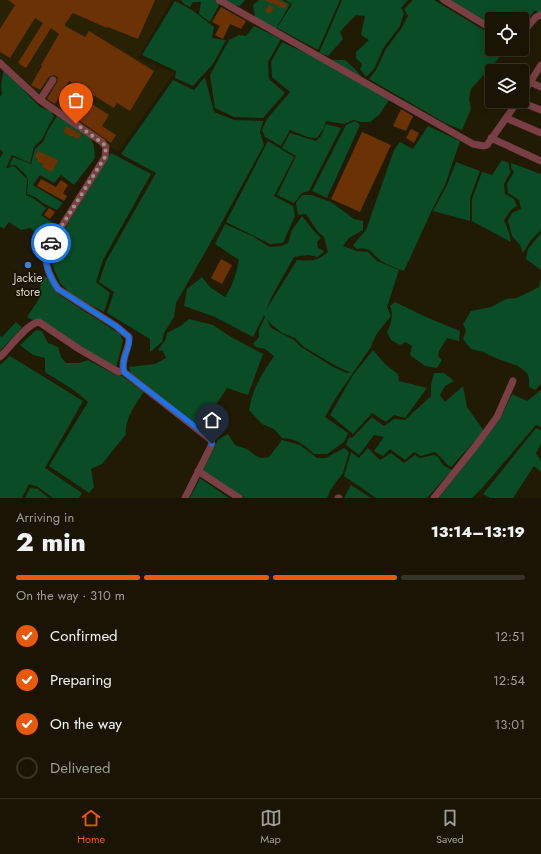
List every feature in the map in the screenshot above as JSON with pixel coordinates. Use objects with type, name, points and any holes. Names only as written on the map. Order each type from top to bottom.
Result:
[{"type":"street","points":[[218,0],[473,144],[484,146],[487,145],[513,108]]},
{"type":"street","points":[[444,0],[485,25]]},
{"type":"street","points":[[529,24],[536,17],[541,15]]},
{"type":"street","points":[[0,63],[40,100],[102,142],[106,147],[105,157],[48,248],[46,253],[46,261],[53,282],[58,289],[116,326],[129,337],[129,342],[122,362],[123,370],[128,376],[211,440],[212,444],[185,498]]},
{"type":"street","points":[[541,65],[530,82],[541,87]]},
{"type":"street","points":[[40,100],[53,80]]},
{"type":"street","points":[[529,105],[541,110]]},
{"type":"street","points":[[506,118],[541,134]]},
{"type":"street","points":[[491,138],[541,161]]},
{"type":"street","points":[[0,358],[28,328],[34,323],[39,322],[79,349],[115,370],[119,372],[123,370]]},
{"type":"street","points":[[434,498],[497,417],[513,381]]},
{"type":"street","points":[[198,471],[239,498]]},
{"type":"shaded area","points":[[0,0],[172,0],[138,58],[174,73],[118,152],[41,97],[0,60]]},
{"type":"green space","points":[[181,0],[214,0],[220,3],[210,22],[199,14],[201,2],[193,2],[190,7],[185,5]]},
{"type":"green space","points":[[222,0],[245,0],[240,6],[229,4]]},
{"type":"green space","points":[[259,0],[282,0],[290,4],[276,29],[255,18],[253,5]]},
{"type":"green space","points":[[285,0],[340,0],[318,50],[277,28],[292,4]]},
{"type":"green space","points":[[342,0],[408,0],[401,8],[404,13],[400,26],[384,47],[374,69],[366,77],[360,69],[362,64],[356,58],[356,52],[369,40],[361,35],[365,16],[356,15],[345,26],[340,32],[343,39],[328,56],[319,53]]},
{"type":"green space","points":[[413,0],[434,0],[485,31],[485,56],[501,56],[494,64],[485,64],[485,73],[471,89],[469,99],[471,109],[462,130],[445,123],[369,79],[376,70],[386,49],[401,29],[408,16],[404,9]]},
{"type":"green space","points":[[438,0],[541,0],[541,16],[535,10],[529,18],[529,12],[485,12],[485,28]]},
{"type":"green space","points":[[175,1],[192,10],[214,27],[212,38],[226,40],[213,64],[193,86],[175,78],[176,71],[142,55]]},
{"type":"green space","points":[[254,26],[281,39],[268,62],[269,79],[285,93],[263,118],[234,117],[215,108],[210,75],[229,40],[239,35],[246,36]]},
{"type":"green space","points":[[282,42],[314,57],[323,57],[332,60],[345,60],[361,76],[361,83],[389,100],[379,115],[370,122],[353,120],[344,124],[326,121],[324,128],[317,138],[307,137],[290,130],[281,146],[265,137],[262,130],[267,119],[290,92],[272,77],[271,62]]},
{"type":"green space","points":[[4,70],[40,107],[51,111],[54,117],[42,139],[34,147],[30,163],[12,155],[6,168],[14,166],[27,179],[26,195],[33,198],[46,208],[41,215],[53,223],[41,237],[30,228],[21,230],[9,222],[4,229],[0,226],[0,158],[3,153],[0,149],[0,97],[2,94],[1,85]]},
{"type":"green space","points":[[205,77],[214,112],[234,120],[263,121],[260,132],[264,145],[176,303],[174,317],[164,333],[162,342],[150,352],[150,339],[107,313],[114,292],[99,282],[106,261],[156,173],[121,154],[173,80],[194,90]]},
{"type":"green space","points":[[57,116],[90,137],[94,146],[95,158],[74,185],[61,175],[54,183],[40,175],[33,185],[63,203],[57,210],[27,194],[27,177],[15,165],[9,166],[13,157],[31,164],[35,149],[43,142],[48,130]]},
{"type":"green space","points":[[355,121],[360,125],[327,198],[312,191],[346,125]]},
{"type":"green space","points":[[326,124],[341,128],[309,191],[302,193],[294,203],[277,195],[296,156],[282,148],[290,133],[316,141],[321,136]]},
{"type":"green space","points":[[428,126],[460,141],[445,185],[404,271],[383,262],[370,251],[365,249],[357,249],[353,245],[366,230],[394,150],[400,142],[413,149]]},
{"type":"green space","points":[[268,141],[294,157],[274,196],[293,206],[295,216],[283,243],[270,244],[226,222]]},
{"type":"green space","points":[[111,153],[151,174],[103,260],[96,282],[110,293],[104,312],[73,296],[60,283],[51,262],[53,248]]},
{"type":"green space","points":[[502,160],[509,163],[509,169],[511,171],[504,184],[505,194],[514,199],[517,206],[511,210],[504,220],[511,242],[472,221],[472,199],[482,172],[492,175]]},
{"type":"green space","points":[[456,162],[480,171],[470,198],[470,221],[433,211],[447,185]]},
{"type":"green space","points":[[511,163],[541,174],[541,230],[531,240],[523,253],[520,245],[512,236],[508,221],[512,213],[521,209],[519,200],[508,193],[507,184],[514,172],[511,168]]},
{"type":"green space","points":[[302,195],[311,195],[331,202],[354,219],[363,221],[363,230],[349,238],[343,246],[357,251],[368,252],[377,261],[399,270],[387,307],[391,316],[377,334],[371,347],[337,396],[325,417],[348,433],[344,442],[327,454],[314,454],[300,443],[282,438],[274,429],[262,424],[249,410],[255,388],[274,356],[265,349],[256,347],[253,344],[259,337],[259,330],[265,317],[264,315],[253,337],[215,317],[184,306],[187,289],[202,277],[210,287],[225,297],[230,288],[239,260],[215,244],[225,224],[252,236],[270,247],[281,246],[288,243],[292,230],[302,216],[321,238],[317,242],[318,248],[324,251],[318,257],[308,255],[294,257],[272,296],[266,310],[297,260],[314,260],[328,252],[324,237],[318,232],[306,214],[298,215],[296,203]],"holes":[[[267,319],[282,333],[295,338],[304,347],[351,373],[335,368],[301,347],[294,340],[271,328]]]},
{"type":"green space","points":[[541,233],[541,270],[526,259],[528,249]]},
{"type":"green space","points":[[42,276],[47,277],[58,294],[120,334],[123,341],[116,368],[27,317],[39,299]]},
{"type":"green space","points":[[541,278],[541,384],[535,390],[529,387],[529,378],[527,373],[518,366],[483,352],[471,349],[463,339],[466,330],[463,324],[471,311],[491,307],[506,299],[517,298],[539,287]]},
{"type":"green space","points":[[395,302],[460,331],[459,341],[447,338],[439,351],[438,356],[442,360],[437,368],[425,366],[410,355],[412,346],[406,342],[400,345],[391,340],[387,332],[392,319],[390,306]]},
{"type":"green space","points":[[189,319],[213,325],[231,337],[263,354],[248,395],[227,388],[201,427],[175,409],[131,374],[129,367],[155,364],[166,358],[163,351],[158,350],[166,339],[167,333],[182,325]]},
{"type":"green space","points":[[16,322],[22,327],[0,351],[0,336],[2,337]]},
{"type":"green space","points":[[36,330],[42,331],[48,343],[58,347],[61,357],[66,363],[79,363],[88,360],[116,375],[122,376],[144,392],[134,406],[129,417],[126,434],[102,464],[91,469],[94,487],[89,493],[49,466],[88,402],[75,391],[45,372],[45,358],[33,355],[20,345]]},
{"type":"green space","points":[[373,350],[386,365],[398,374],[399,381],[427,388],[405,418],[394,415],[386,422],[372,413],[353,434],[330,415],[353,375]]},
{"type":"green space","points":[[10,356],[83,401],[45,468],[82,493],[79,498],[53,498],[38,487],[29,484],[22,498],[0,498],[0,365]]},
{"type":"green space","points":[[434,373],[444,373],[454,381],[445,386],[440,395],[445,402],[463,386],[467,407],[484,431],[451,467],[435,452],[421,456],[414,452],[405,460],[390,449],[383,456],[374,451],[384,437],[374,435],[359,455],[346,445],[349,437],[352,438],[372,417],[384,426],[394,419],[405,420],[431,396],[431,385]]},
{"type":"green space","points":[[541,390],[541,427],[536,425],[472,498],[439,498],[500,419],[512,394],[527,401]]},
{"type":"green space","points":[[536,428],[541,430],[541,444],[536,453],[541,461],[541,472],[534,466],[513,498],[490,498],[483,494]]},
{"type":"green space","points":[[228,434],[235,445],[247,449],[256,456],[262,458],[269,457],[282,440],[300,445],[317,458],[326,458],[344,448],[349,452],[343,473],[331,489],[327,498],[245,498],[202,471],[216,445],[217,440]]},
{"type":"green space","points":[[368,448],[380,460],[391,453],[404,463],[415,455],[420,458],[434,455],[438,457],[443,465],[452,470],[427,498],[376,498],[344,476],[351,452],[359,458]]},
{"type":"green space","points":[[200,478],[229,498],[190,498]]},
{"type":"green space","points":[[351,485],[371,498],[344,498]]},
{"type":"green space","points":[[30,488],[38,489],[49,498],[25,498]]},
{"type":"building","points":[[8,0],[155,0],[138,39],[108,27],[107,28],[73,13],[65,24],[65,26],[85,37],[89,31],[154,71],[130,111],[117,103],[114,108],[88,92],[84,99],[109,115],[102,126],[116,135],[111,143],[77,119],[83,110],[72,103],[82,88],[69,81],[55,104],[47,99],[57,82],[58,78],[56,76],[53,75],[49,77],[40,90],[31,85],[59,34],[51,28],[26,68],[18,63],[43,23],[35,18],[10,58],[0,52],[0,29],[15,5]]},
{"type":"building","points":[[264,0],[278,0],[287,4],[285,9]]},
{"type":"building","points":[[269,5],[274,7],[270,14],[265,11]]},
{"type":"building","points":[[221,7],[246,21],[241,29],[230,24],[223,39],[215,35],[220,26],[212,22]]},
{"type":"building","points":[[401,109],[413,116],[406,131],[393,126]]},
{"type":"building","points":[[66,126],[81,134],[79,139],[72,136],[71,137],[63,132]]},
{"type":"building","points":[[411,129],[419,133],[414,143],[406,138]]},
{"type":"building","points":[[362,132],[391,145],[360,212],[331,199]]},
{"type":"building","points":[[38,151],[58,160],[52,172],[42,167],[43,164],[37,161],[38,159],[35,157]]},
{"type":"building","points":[[41,179],[56,187],[61,180],[68,185],[63,193],[67,196],[64,201],[37,186]]},
{"type":"building","points":[[49,208],[55,212],[50,219],[44,215]]},
{"type":"building","points":[[221,259],[232,265],[222,284],[211,278]]},
{"type":"way so far","points":[[51,243],[105,157],[106,153],[106,147],[102,142],[76,124]]},
{"type":"place","name":"Jackie store","points":[[28,265]]},
{"type":"route","points":[[51,243],[46,253],[46,261],[53,282],[58,289],[116,326],[129,337],[130,339],[122,362],[124,372],[209,437],[212,444]]}]
